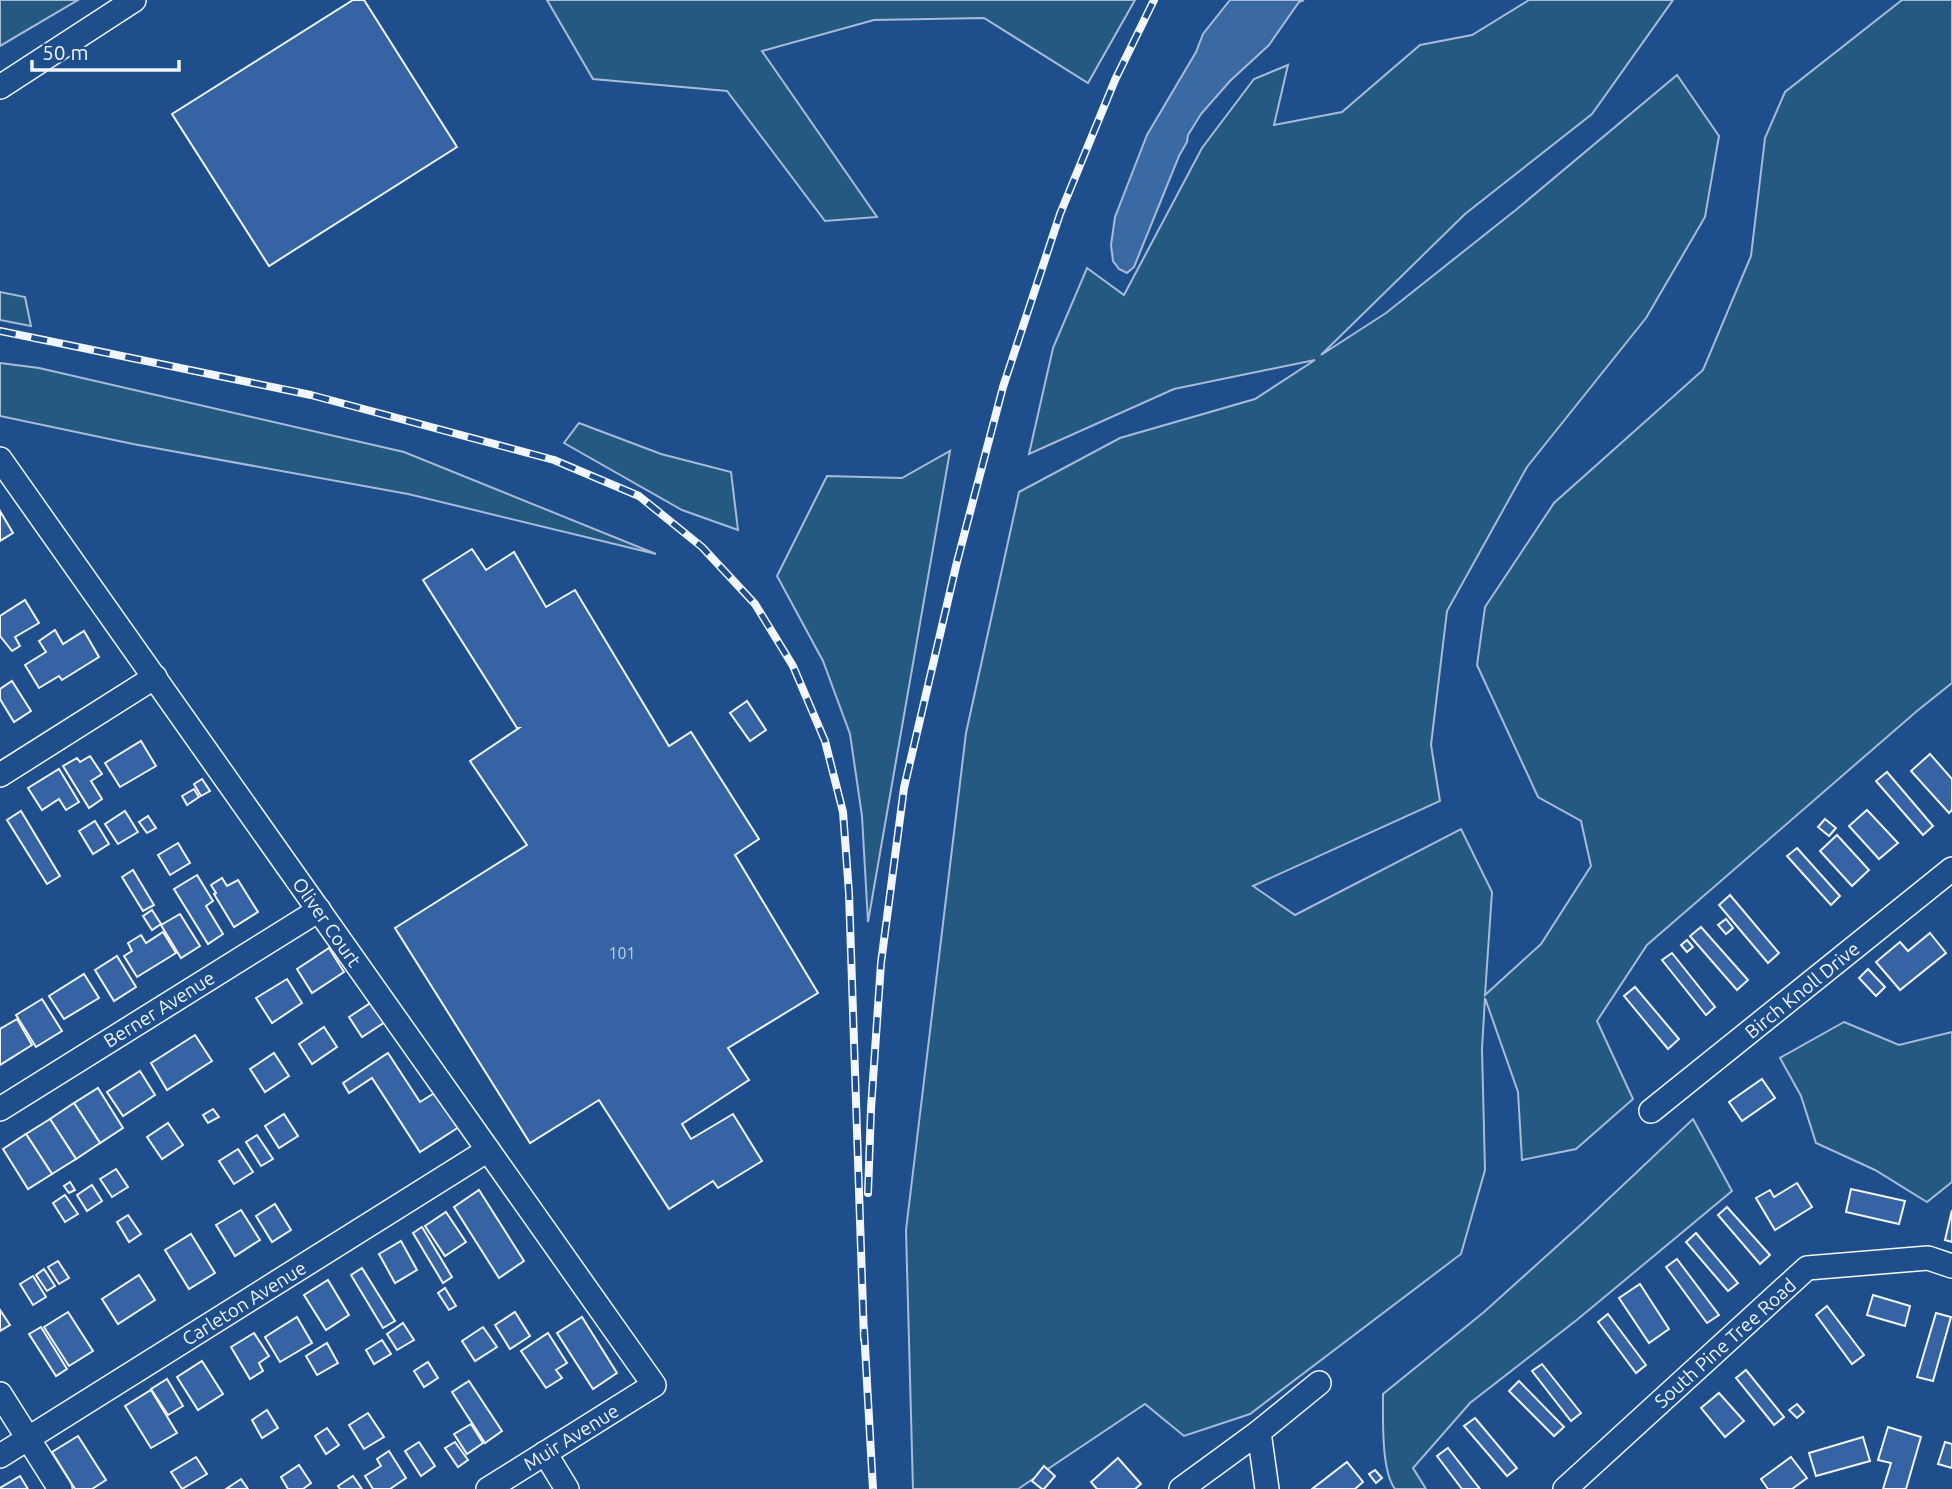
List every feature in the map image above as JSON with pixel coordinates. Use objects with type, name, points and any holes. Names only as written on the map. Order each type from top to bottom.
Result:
[{"type":"street","points":[[0,87],[134,0]]},
{"type":"street","name":"Oliver Court","points":[[0,459],[654,1385]]},
{"type":"street","points":[[0,775],[155,677]]},
{"type":"street","name":"Birch Knoll Drive","points":[[1651,1111],[1952,869]]},
{"type":"street","name":"Berner Avenue","points":[[0,1110],[319,909]]},
{"type":"street","name":"Carleton Avenue","points":[[0,1456],[488,1150]]},
{"type":"street","name":"South Pine Tree Road","points":[[1565,1489],[1807,1268],[1928,1258],[1952,1266]]},
{"type":"street","points":[[1181,1489],[1259,1432],[1319,1383]]},
{"type":"street","name":"Muir Avenue","points":[[488,1489],[654,1385]]},
{"type":"street","points":[[0,1394],[60,1489]]},
{"type":"street","points":[[1259,1432],[1266,1489]]},
{"type":"street","points":[[545,1453],[567,1489]]},
{"type":"shaded area","points":[[0,0],[78,0],[0,46]]},
{"type":"shaded area","points":[[547,0],[1135,0],[1088,83],[984,18],[874,20],[762,51],[877,217],[825,221],[727,91],[593,79]]},
{"type":"shaded area","points":[[1230,0],[1304,0],[1299,2],[1269,45],[1230,81],[1201,114],[1188,135],[1134,267],[1127,273],[1119,269],[1113,261],[1111,245],[1115,217],[1147,135],[1196,52],[1203,34]]},
{"type":"shaded area","points":[[1529,0],[1673,0],[1592,114],[1465,214],[1321,355],[1386,313],[1517,209],[1677,75],[1719,136],[1705,217],[1646,318],[1527,467],[1447,611],[1431,745],[1440,801],[1253,886],[1295,915],[1461,829],[1492,892],[1485,995],[1541,944],[1591,866],[1581,821],[1538,797],[1477,665],[1485,607],[1554,503],[1703,370],[1751,256],[1765,138],[1785,92],[1902,0],[1952,0],[1952,683],[1647,945],[1597,1021],[1633,1099],[1576,1149],[1522,1160],[1518,1092],[1485,998],[1482,1049],[1485,1170],[1461,1254],[1250,1414],[1184,1436],[1145,1404],[1018,1489],[913,1489],[906,1230],[966,733],[1019,492],[1120,438],[1255,399],[1315,360],[1174,389],[1029,454],[1053,348],[1087,268],[1124,295],[1202,148],[1254,79],[1288,65],[1274,125],[1342,112],[1420,45],[1472,35]]},
{"type":"shaded area","points":[[0,292],[25,297],[31,326],[0,320]]},
{"type":"shaded area","points":[[0,363],[39,368],[404,452],[656,554],[408,494],[133,444],[0,416]]},
{"type":"shaded area","points":[[579,423],[661,454],[731,472],[738,530],[682,510],[564,443]]},
{"type":"shaded area","points":[[950,451],[868,922],[862,816],[850,734],[823,661],[777,576],[827,476],[902,478]]},
{"type":"shaded area","points":[[1844,1022],[1899,1045],[1952,1032],[1952,1182],[1927,1202],[1875,1170],[1816,1143],[1801,1096],[1780,1058]]},
{"type":"shaded area","points":[[1693,1119],[1732,1191],[1578,1319],[1470,1403],[1413,1468],[1426,1489],[1395,1489],[1390,1481],[1385,1457],[1383,1394],[1484,1312]]},
{"type":"building","points":[[353,0],[364,0],[457,147],[269,266],[172,114]]},
{"type":"building","points":[[0,511],[13,533],[0,541]]},
{"type":"building","points":[[472,549],[486,570],[514,552],[546,607],[575,590],[669,746],[691,732],[759,839],[735,855],[818,993],[728,1048],[749,1080],[682,1124],[691,1139],[733,1114],[762,1161],[718,1188],[713,1181],[669,1209],[599,1100],[530,1143],[395,928],[527,845],[470,761],[519,728],[423,580]]},
{"type":"building","points":[[25,600],[39,623],[15,637],[20,646],[12,651],[0,636],[0,616]]},
{"type":"building","points":[[55,630],[63,644],[84,631],[99,657],[62,680],[59,676],[39,688],[25,665],[46,652],[39,641]]},
{"type":"building","points":[[12,681],[31,711],[14,722],[0,699],[0,689]]},
{"type":"building","points":[[747,701],[766,730],[750,741],[730,713]]},
{"type":"building","points":[[141,741],[156,766],[120,787],[105,763]]},
{"type":"building","points":[[1930,754],[1952,779],[1952,810],[1949,813],[1911,771]]},
{"type":"building","points":[[90,756],[102,774],[91,781],[102,799],[89,808],[63,766],[77,758],[80,762]]},
{"type":"building","points":[[59,769],[79,802],[66,810],[59,799],[42,810],[28,788]]},
{"type":"building","points":[[1887,772],[1933,826],[1923,835],[1876,781]]},
{"type":"building","points":[[202,779],[210,791],[201,796],[194,784]]},
{"type":"building","points":[[194,789],[199,797],[187,805],[182,796]]},
{"type":"building","points":[[1867,810],[1898,843],[1879,859],[1849,826]]},
{"type":"building","points":[[21,811],[60,876],[47,884],[7,820]]},
{"type":"building","points":[[125,811],[138,832],[118,844],[105,824]]},
{"type":"building","points":[[148,816],[156,828],[147,833],[139,822]]},
{"type":"building","points":[[1825,819],[1836,828],[1829,836],[1818,827]]},
{"type":"building","points":[[95,821],[109,844],[93,854],[79,831]]},
{"type":"building","points":[[1837,835],[1869,870],[1852,886],[1820,851]]},
{"type":"building","points":[[178,843],[190,863],[170,875],[158,855]]},
{"type":"building","points":[[1797,848],[1840,896],[1831,905],[1787,856]]},
{"type":"building","points":[[133,870],[154,905],[143,911],[122,877]]},
{"type":"building","points":[[197,875],[213,901],[206,906],[223,934],[208,944],[174,889]]},
{"type":"building","points":[[222,878],[227,886],[238,880],[258,912],[234,927],[211,885]]},
{"type":"building","points":[[1730,895],[1779,953],[1768,963],[1719,905]]},
{"type":"building","points":[[152,910],[161,924],[152,930],[143,916]]},
{"type":"building","points":[[180,914],[200,946],[181,958],[161,925]]},
{"type":"building","points":[[1726,919],[1733,928],[1726,934],[1718,925]]},
{"type":"building","points":[[1701,927],[1748,980],[1737,990],[1690,936]]},
{"type":"building","points":[[163,932],[176,953],[137,977],[124,956],[132,951],[128,943],[141,935],[146,943]]},
{"type":"building","points":[[1930,933],[1946,953],[1900,990],[1876,962],[1900,942],[1908,951]]},
{"type":"building","points":[[1687,940],[1693,947],[1687,952],[1681,945]]},
{"type":"building","points":[[329,948],[344,972],[312,993],[297,969]]},
{"type":"building","points":[[1672,953],[1715,1007],[1706,1015],[1662,960]]},
{"type":"building","points":[[117,956],[136,987],[114,1001],[95,970]]},
{"type":"building","points":[[1868,969],[1885,987],[1876,996],[1859,978]]},
{"type":"building","points":[[84,974],[99,998],[64,1019],[49,996]]},
{"type":"building","points":[[287,979],[302,1003],[272,1023],[256,998]]},
{"type":"building","points":[[1635,987],[1679,1039],[1668,1049],[1624,996]]},
{"type":"building","points":[[42,999],[62,1031],[36,1047],[16,1015]]},
{"type":"building","points":[[372,1002],[385,1022],[362,1037],[349,1017]]},
{"type":"building","points":[[17,1019],[32,1045],[0,1065],[0,1029]]},
{"type":"building","points":[[324,1027],[337,1047],[312,1064],[299,1044]]},
{"type":"building","points":[[195,1035],[212,1061],[167,1090],[151,1063]]},
{"type":"building","points":[[274,1053],[289,1076],[265,1092],[250,1069]]},
{"type":"building","points":[[388,1053],[420,1102],[436,1092],[459,1127],[420,1152],[372,1078],[349,1093],[343,1083]]},
{"type":"building","points":[[140,1071],[155,1095],[123,1116],[107,1092]]},
{"type":"building","points":[[1762,1079],[1775,1098],[1742,1121],[1729,1102]]},
{"type":"building","points":[[98,1088],[123,1128],[100,1143],[74,1103]]},
{"type":"building","points":[[74,1103],[100,1143],[76,1159],[50,1119]]},
{"type":"building","points":[[213,1109],[219,1117],[208,1123],[203,1115]]},
{"type":"building","points":[[284,1114],[298,1136],[279,1148],[265,1126]]},
{"type":"building","points":[[50,1119],[76,1159],[52,1174],[26,1134]]},
{"type":"building","points":[[168,1123],[183,1145],[162,1159],[147,1137]]},
{"type":"building","points":[[26,1134],[52,1174],[28,1189],[3,1149]]},
{"type":"building","points":[[257,1135],[273,1159],[261,1166],[246,1142]]},
{"type":"building","points":[[238,1149],[253,1172],[234,1184],[219,1161]]},
{"type":"building","points":[[116,1169],[128,1187],[112,1197],[100,1179]]},
{"type":"building","points":[[70,1182],[75,1190],[69,1193],[64,1186]]},
{"type":"building","points":[[1797,1183],[1812,1207],[1775,1230],[1756,1198],[1770,1190],[1774,1197]]},
{"type":"building","points":[[92,1185],[102,1201],[87,1211],[77,1195]]},
{"type":"building","points":[[1851,1189],[1905,1201],[1899,1224],[1846,1212]]},
{"type":"building","points":[[479,1190],[524,1261],[499,1278],[454,1207]]},
{"type":"building","points":[[65,1195],[78,1214],[65,1222],[53,1203]]},
{"type":"building","points":[[275,1204],[291,1230],[272,1242],[256,1216]]},
{"type":"building","points":[[1727,1207],[1770,1255],[1760,1264],[1718,1215]]},
{"type":"building","points":[[241,1210],[260,1240],[235,1256],[216,1225]]},
{"type":"building","points":[[1952,1210],[1952,1242],[1945,1240]]},
{"type":"building","points":[[446,1212],[466,1242],[445,1256],[425,1226]]},
{"type":"building","points":[[128,1215],[141,1234],[129,1242],[117,1222]]},
{"type":"building","points":[[422,1227],[452,1277],[443,1283],[413,1233]]},
{"type":"building","points":[[1696,1233],[1738,1283],[1728,1291],[1686,1242]]},
{"type":"building","points":[[191,1234],[215,1273],[189,1289],[165,1250]]},
{"type":"building","points":[[401,1241],[417,1270],[395,1283],[379,1254]]},
{"type":"building","points":[[1677,1259],[1719,1315],[1707,1323],[1666,1267]]},
{"type":"building","points":[[58,1261],[69,1278],[59,1284],[48,1267]]},
{"type":"building","points":[[362,1268],[395,1321],[383,1328],[351,1275]]},
{"type":"building","points":[[44,1269],[55,1286],[47,1291],[36,1275]]},
{"type":"building","points":[[139,1275],[155,1300],[118,1324],[102,1299]]},
{"type":"building","points":[[33,1276],[46,1297],[33,1305],[20,1284]]},
{"type":"building","points":[[328,1280],[349,1315],[326,1330],[304,1295]]},
{"type":"building","points":[[1640,1284],[1669,1329],[1649,1343],[1619,1298]]},
{"type":"building","points":[[445,1288],[456,1306],[449,1310],[438,1293]]},
{"type":"building","points":[[1873,1295],[1910,1306],[1905,1326],[1867,1315]]},
{"type":"building","points":[[1827,1306],[1864,1355],[1852,1364],[1816,1315]]},
{"type":"building","points":[[0,1310],[10,1325],[0,1331]]},
{"type":"building","points":[[68,1312],[93,1351],[69,1366],[44,1327]]},
{"type":"building","points":[[515,1312],[530,1336],[510,1349],[495,1325]]},
{"type":"building","points":[[1936,1313],[1951,1317],[1933,1381],[1917,1377]]},
{"type":"building","points":[[1608,1314],[1646,1365],[1636,1373],[1598,1322]]},
{"type":"building","points":[[297,1317],[312,1343],[280,1362],[265,1337]]},
{"type":"building","points":[[582,1317],[617,1373],[593,1389],[557,1333]]},
{"type":"building","points":[[403,1323],[414,1340],[397,1350],[387,1334]]},
{"type":"building","points":[[41,1327],[67,1369],[56,1376],[29,1334]]},
{"type":"building","points":[[483,1327],[497,1347],[475,1361],[462,1341]]},
{"type":"building","points":[[254,1333],[269,1356],[259,1363],[263,1371],[250,1379],[231,1347]]},
{"type":"building","points":[[548,1333],[567,1363],[556,1370],[562,1378],[546,1388],[521,1351]]},
{"type":"building","points":[[382,1340],[391,1354],[374,1364],[366,1350]]},
{"type":"building","points":[[327,1343],[338,1363],[317,1375],[306,1356]]},
{"type":"building","points":[[202,1361],[223,1394],[198,1410],[177,1377]]},
{"type":"building","points":[[428,1362],[438,1378],[424,1387],[414,1371]]},
{"type":"building","points":[[1542,1364],[1581,1413],[1571,1421],[1532,1371]]},
{"type":"building","points":[[1746,1370],[1784,1417],[1774,1425],[1736,1378]]},
{"type":"building","points":[[167,1379],[183,1406],[168,1415],[151,1389]]},
{"type":"building","points":[[469,1381],[502,1431],[485,1443],[452,1392]]},
{"type":"building","points":[[1519,1381],[1564,1427],[1554,1436],[1509,1391]]},
{"type":"building","points":[[151,1390],[177,1433],[151,1448],[125,1406]]},
{"type":"building","points":[[1719,1393],[1744,1421],[1725,1437],[1701,1408]]},
{"type":"building","points":[[1797,1404],[1804,1412],[1797,1418],[1789,1410]]},
{"type":"building","points":[[267,1410],[278,1428],[262,1438],[252,1420]]},
{"type":"building","points":[[368,1413],[384,1437],[364,1449],[349,1425]]},
{"type":"building","points":[[1475,1418],[1517,1468],[1507,1476],[1464,1426]]},
{"type":"building","points":[[471,1424],[483,1443],[467,1454],[454,1434]]},
{"type":"building","points":[[1888,1427],[1921,1437],[1906,1489],[1883,1489],[1891,1463],[1878,1460]]},
{"type":"building","points":[[327,1428],[339,1445],[326,1454],[315,1436]]},
{"type":"building","points":[[78,1436],[106,1480],[92,1489],[75,1489],[52,1452]]},
{"type":"building","points":[[1863,1437],[1870,1461],[1816,1476],[1809,1453]]},
{"type":"building","points":[[419,1442],[435,1466],[421,1476],[405,1451]]},
{"type":"building","points":[[455,1442],[468,1460],[458,1467],[445,1448]]},
{"type":"building","points":[[1945,1442],[1952,1444],[1952,1468],[1938,1464]]},
{"type":"building","points":[[1448,1448],[1480,1489],[1462,1489],[1437,1456]]},
{"type":"building","points":[[389,1451],[406,1478],[390,1489],[373,1489],[365,1476],[381,1466],[377,1459]]},
{"type":"building","points":[[196,1457],[207,1474],[182,1489],[171,1472]]},
{"type":"building","points":[[1791,1457],[1807,1478],[1792,1489],[1768,1489],[1761,1479]]},
{"type":"building","points":[[1118,1458],[1141,1484],[1135,1489],[1097,1489],[1091,1482]]},
{"type":"building","points":[[1347,1462],[1363,1482],[1355,1489],[1312,1489]]},
{"type":"building","points":[[299,1465],[311,1483],[303,1489],[288,1489],[281,1477]]},
{"type":"building","points":[[1044,1466],[1055,1476],[1042,1489],[1032,1481]]},
{"type":"building","points":[[1375,1470],[1382,1478],[1376,1483],[1369,1474]]},
{"type":"building","points":[[20,1476],[28,1489],[0,1489],[0,1488]]},
{"type":"building","points":[[353,1476],[362,1489],[340,1489],[338,1486]]},
{"type":"building","points":[[241,1479],[248,1489],[226,1489]]},
{"type":"railway","points":[[868,1193],[881,963],[904,788],[957,562],[1003,387],[1060,214],[1115,80],[1154,0]]},
{"type":"railway","points":[[0,331],[311,395],[554,460],[639,496],[702,547],[755,604],[793,666],[825,741],[843,812],[849,893],[864,1339]]},
{"type":"railway","points":[[864,1329],[873,1489]]}]
